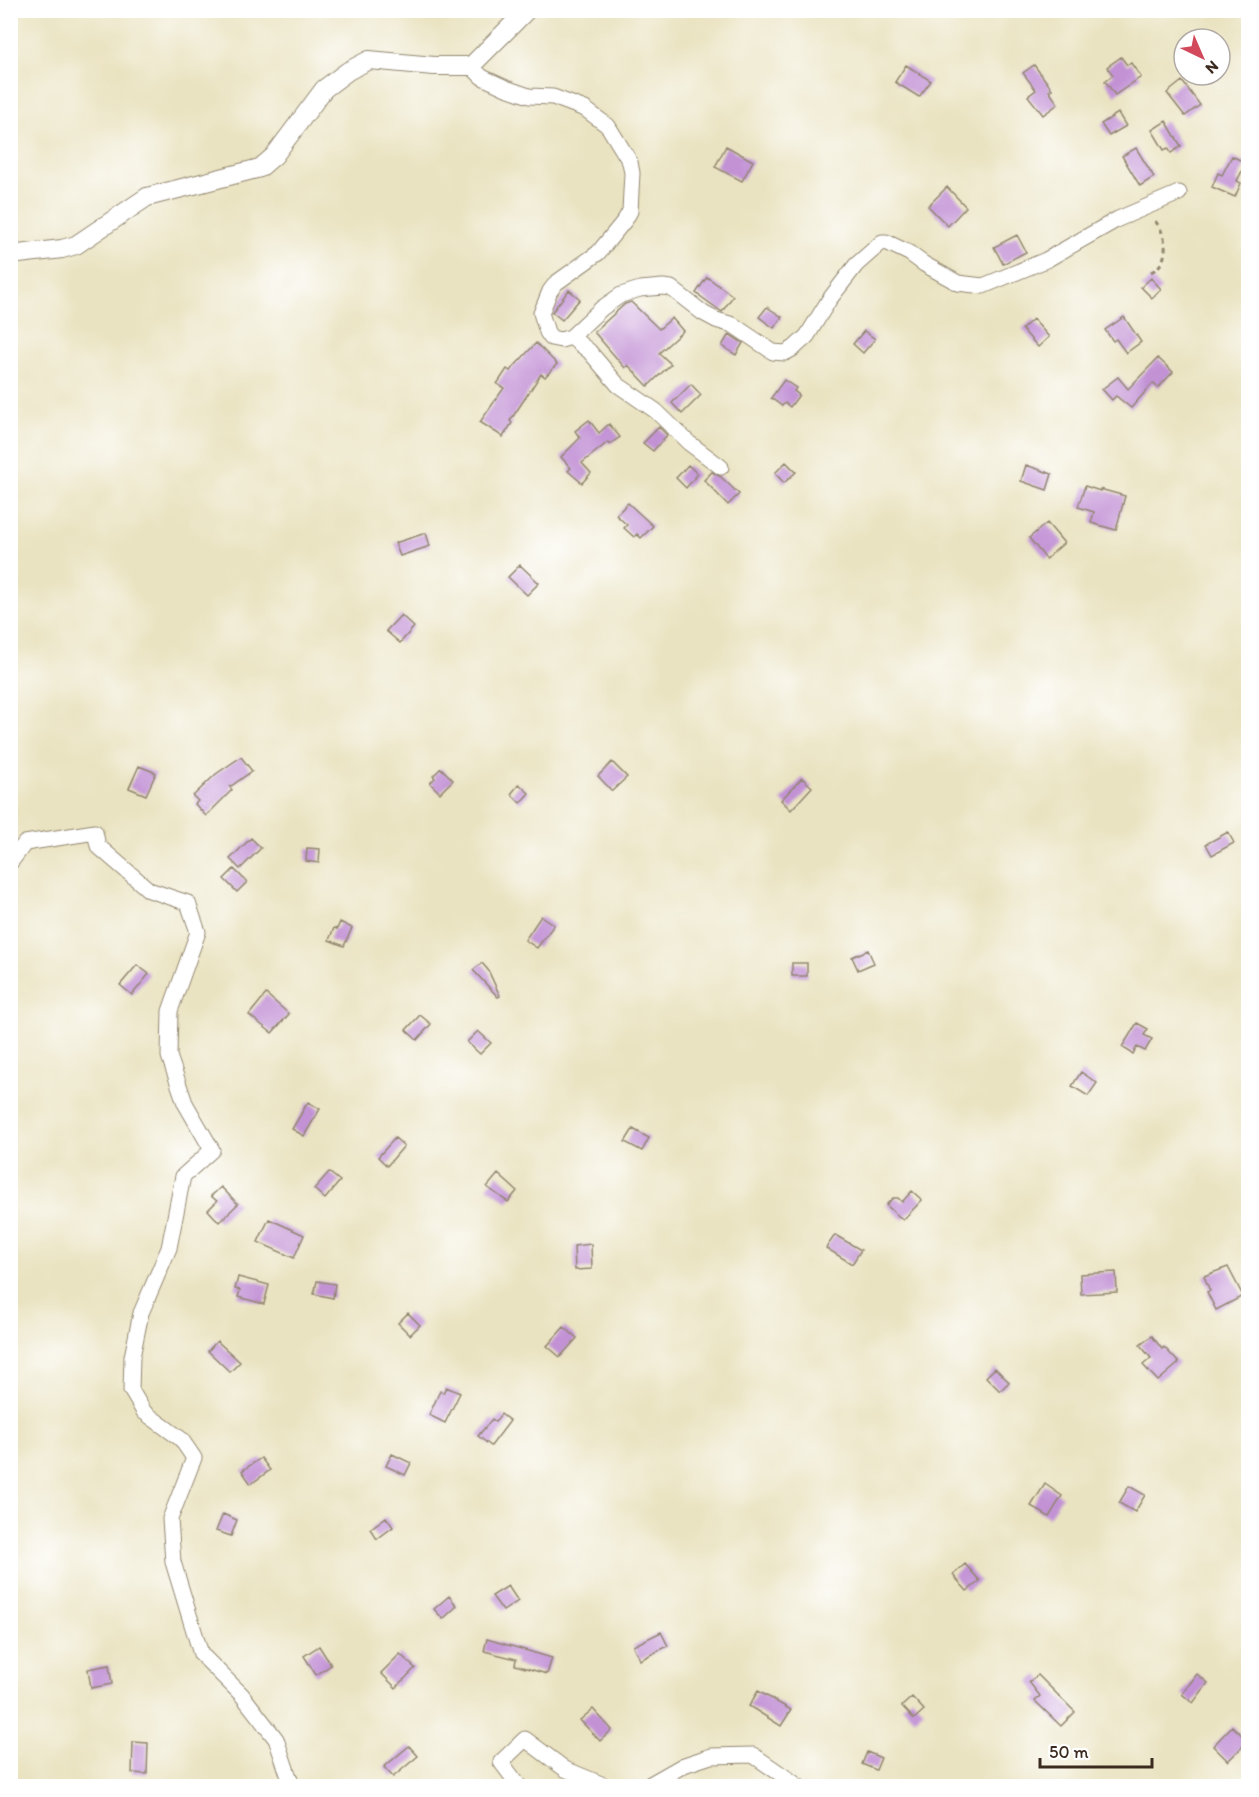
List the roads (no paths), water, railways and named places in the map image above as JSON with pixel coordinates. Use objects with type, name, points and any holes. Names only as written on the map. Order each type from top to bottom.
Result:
[{"type":"street","points":[[471,66],[527,10]]},
{"type":"street","points":[[10,255],[62,249],[76,245],[147,197],[260,168],[274,156],[324,89],[348,71],[369,60],[434,66],[471,66],[482,77],[506,88],[529,96],[553,97],[585,109],[608,126],[630,162],[632,173],[630,211],[598,253],[556,283],[550,291],[541,313],[551,338],[561,340],[571,337],[602,308],[621,296],[640,289],[663,287],[671,288],[703,313],[733,325],[773,352],[785,353],[807,336],[829,300],[856,265],[882,242],[909,252],[924,264],[958,283],[983,286],[1046,260],[1118,219],[1179,193]]},
{"type":"street","points":[[571,337],[589,351],[618,386],[656,411],[689,443],[721,467]]},
{"type":"street","points":[[10,863],[25,843],[95,832],[98,846],[149,890],[188,903],[198,932],[170,1011],[169,1056],[185,1103],[212,1150],[183,1176],[169,1248],[141,1313],[132,1357],[131,1390],[144,1412],[181,1439],[194,1458],[170,1519],[173,1562],[201,1654],[242,1695],[276,1739],[292,1786]]},
{"type":"street","points":[[519,1786],[501,1762],[525,1739],[564,1769],[606,1786]]},
{"type":"street","points":[[647,1786],[684,1765],[711,1756],[753,1755],[798,1786]]}]
